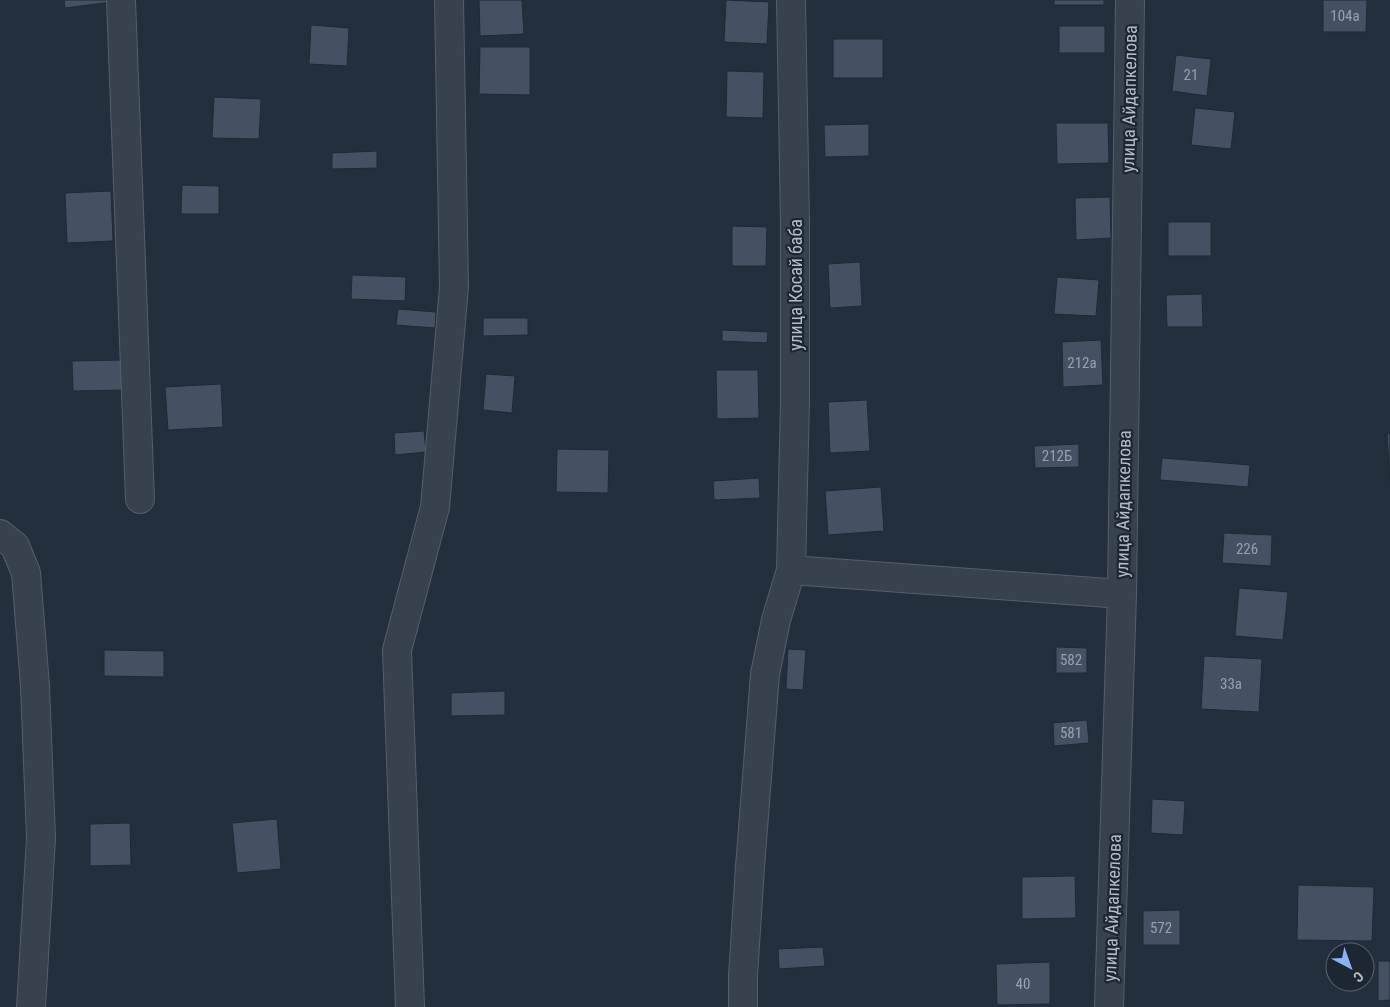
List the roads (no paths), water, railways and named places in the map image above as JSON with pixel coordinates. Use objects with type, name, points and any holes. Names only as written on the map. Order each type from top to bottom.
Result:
[{"type":"street","points":[[121,0],[140,499]]},
{"type":"street","points":[[410,1007],[397,650],[436,507],[453,296],[449,0]]},
{"type":"street","name":"улица Косай баба","points":[[743,1007],[743,976],[750,867],[765,674],[776,620],[791,570],[795,390],[795,223],[790,0]]},
{"type":"street","name":"улица Айдапкелова","points":[[1109,1007],[1122,594],[1130,0]]},
{"type":"street","points":[[0,534],[15,546],[26,573],[34,686],[41,838],[31,1007]]},
{"type":"street","points":[[791,570],[1122,594]]}]
